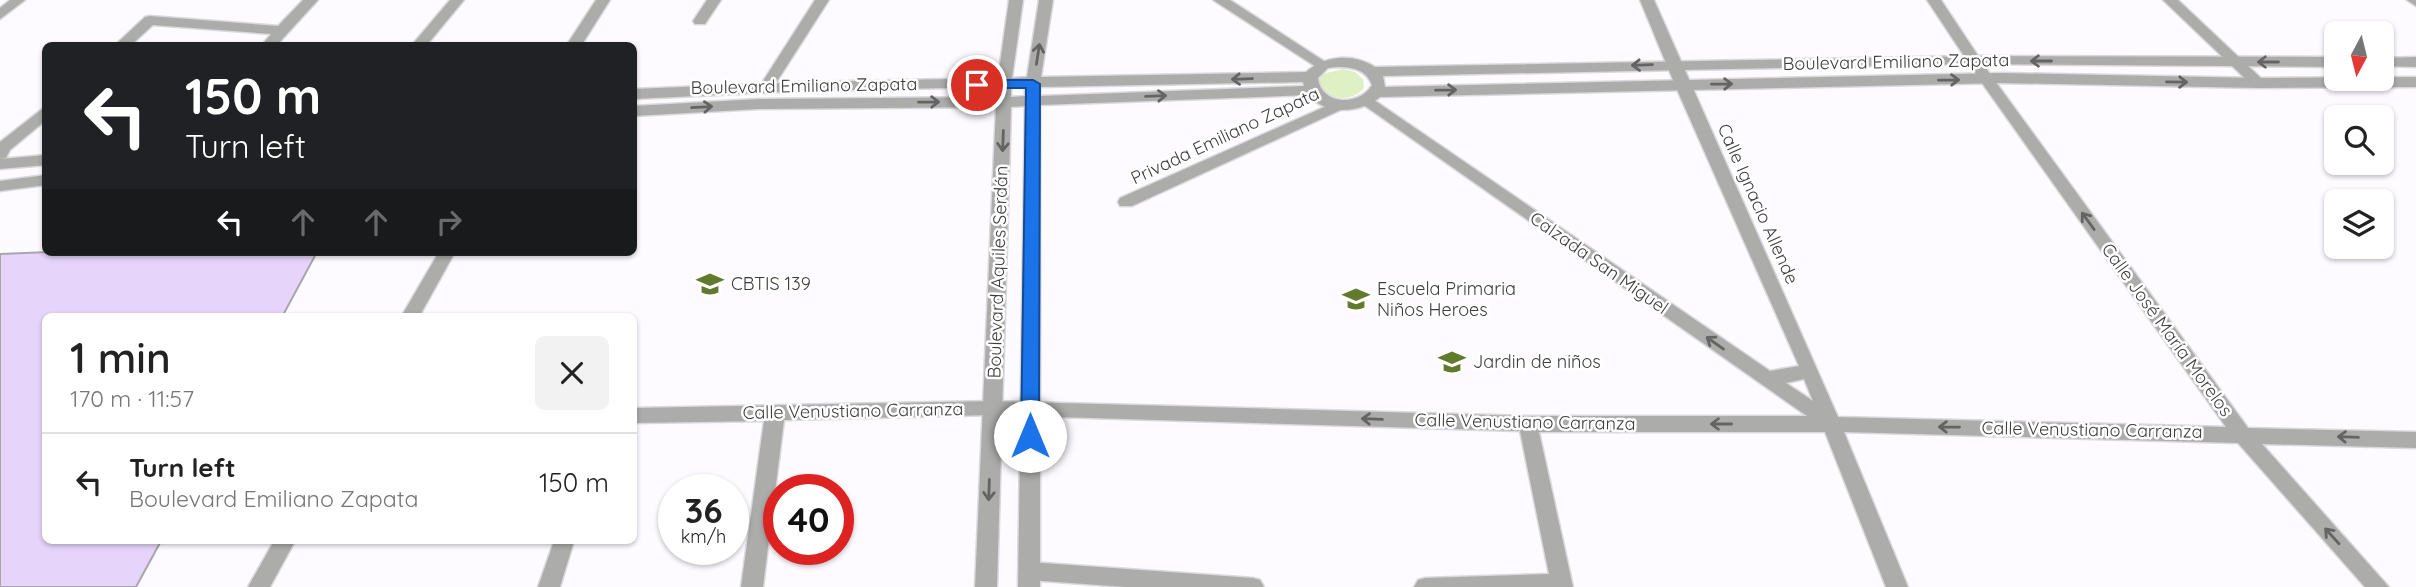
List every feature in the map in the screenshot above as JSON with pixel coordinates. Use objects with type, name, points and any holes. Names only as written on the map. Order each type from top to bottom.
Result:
[{"type":"street","points":[[0,15],[18,0]]},
{"type":"street","points":[[272,42],[311,0]]},
{"type":"street","points":[[421,42],[457,0]]},
{"type":"street","points":[[576,42],[603,0]]},
{"type":"street","points":[[700,21],[714,0]]},
{"type":"street","points":[[767,86],[822,0]]},
{"type":"street","name":"Boulevard Aquiles Serdán","points":[[986,587],[1004,93],[1016,0]]},
{"type":"street","name":"Boulevard Aquiles Serdán","points":[[1029,579],[1033,92],[1046,0]]},
{"type":"street","points":[[1220,0],[1323,65],[1350,62],[1373,72],[1379,85],[1372,96],[1340,105],[1328,102],[1311,83],[1323,65]]},
{"type":"street","name":"Calle Ignacio Allende","points":[[1647,0],[1682,85],[1810,371],[1897,587]]},
{"type":"street","name":"Calle José María Morelos","points":[[1934,0],[1987,80],[2241,433],[2378,587]]},
{"type":"street","points":[[2171,0],[2258,83]]},
{"type":"street","points":[[125,42],[150,20],[282,31]]},
{"type":"street","name":"Boulevard Emiliano Zapata","points":[[1373,72],[1974,60],[2324,62]]},
{"type":"street","points":[[2394,62],[2416,62]]},
{"type":"street","name":"Boulevard Emiliano Zapata","points":[[1372,96],[1682,85],[1987,80],[2416,82]]},
{"type":"street","name":"Boulevard Emiliano Zapata","points":[[637,111],[1004,93],[1311,83]]},
{"type":"street","name":"Boulevard Emiliano Zapata","points":[[637,94],[767,86],[1004,93]]},
{"type":"street","name":"Calzada San Miguel","points":[[1372,96],[1832,424]]},
{"type":"street","name":"Privada Emiliano Zapata","points":[[1126,202],[1340,105]]},
{"type":"street","points":[[0,154],[4,147],[42,114]]},
{"type":"street","points":[[0,164],[42,160]]},
{"type":"street","points":[[0,186],[42,181]]},
{"type":"street","points":[[412,313],[445,256]]},
{"type":"street","points":[[1767,379],[1810,371]]},
{"type":"street","name":"Calle Venustiano Carranza","points":[[637,416],[1030,408],[1528,424],[1832,424],[2241,433],[2416,440]]},
{"type":"street","points":[[752,587],[775,413]]},
{"type":"street","points":[[1425,587],[1562,585],[1528,424]]},
{"type":"street","points":[[260,587],[283,544]]},
{"type":"street","points":[[549,587],[563,544]]},
{"type":"street","points":[[1029,579],[1254,587]]},
{"type":"green space","points":[[1343,69],[1355,72],[1363,79],[1364,88],[1355,95],[1344,98],[1322,92],[1317,82],[1322,74]]},
{"type":"building","points":[[0,254],[315,256],[284,313],[42,313],[42,544],[159,544],[136,587],[0,587]]},
{"type":"place","name":"CBTIS 139","points":[[710,284]]},
{"type":"place","name":"Escuela Primaria Niños Heroes","points":[[1356,299]]},
{"type":"place","name":"Jardin de niños","points":[[1452,362]]},
{"type":"route","points":[[977,85],[1033,84],[1030,436]]}]
